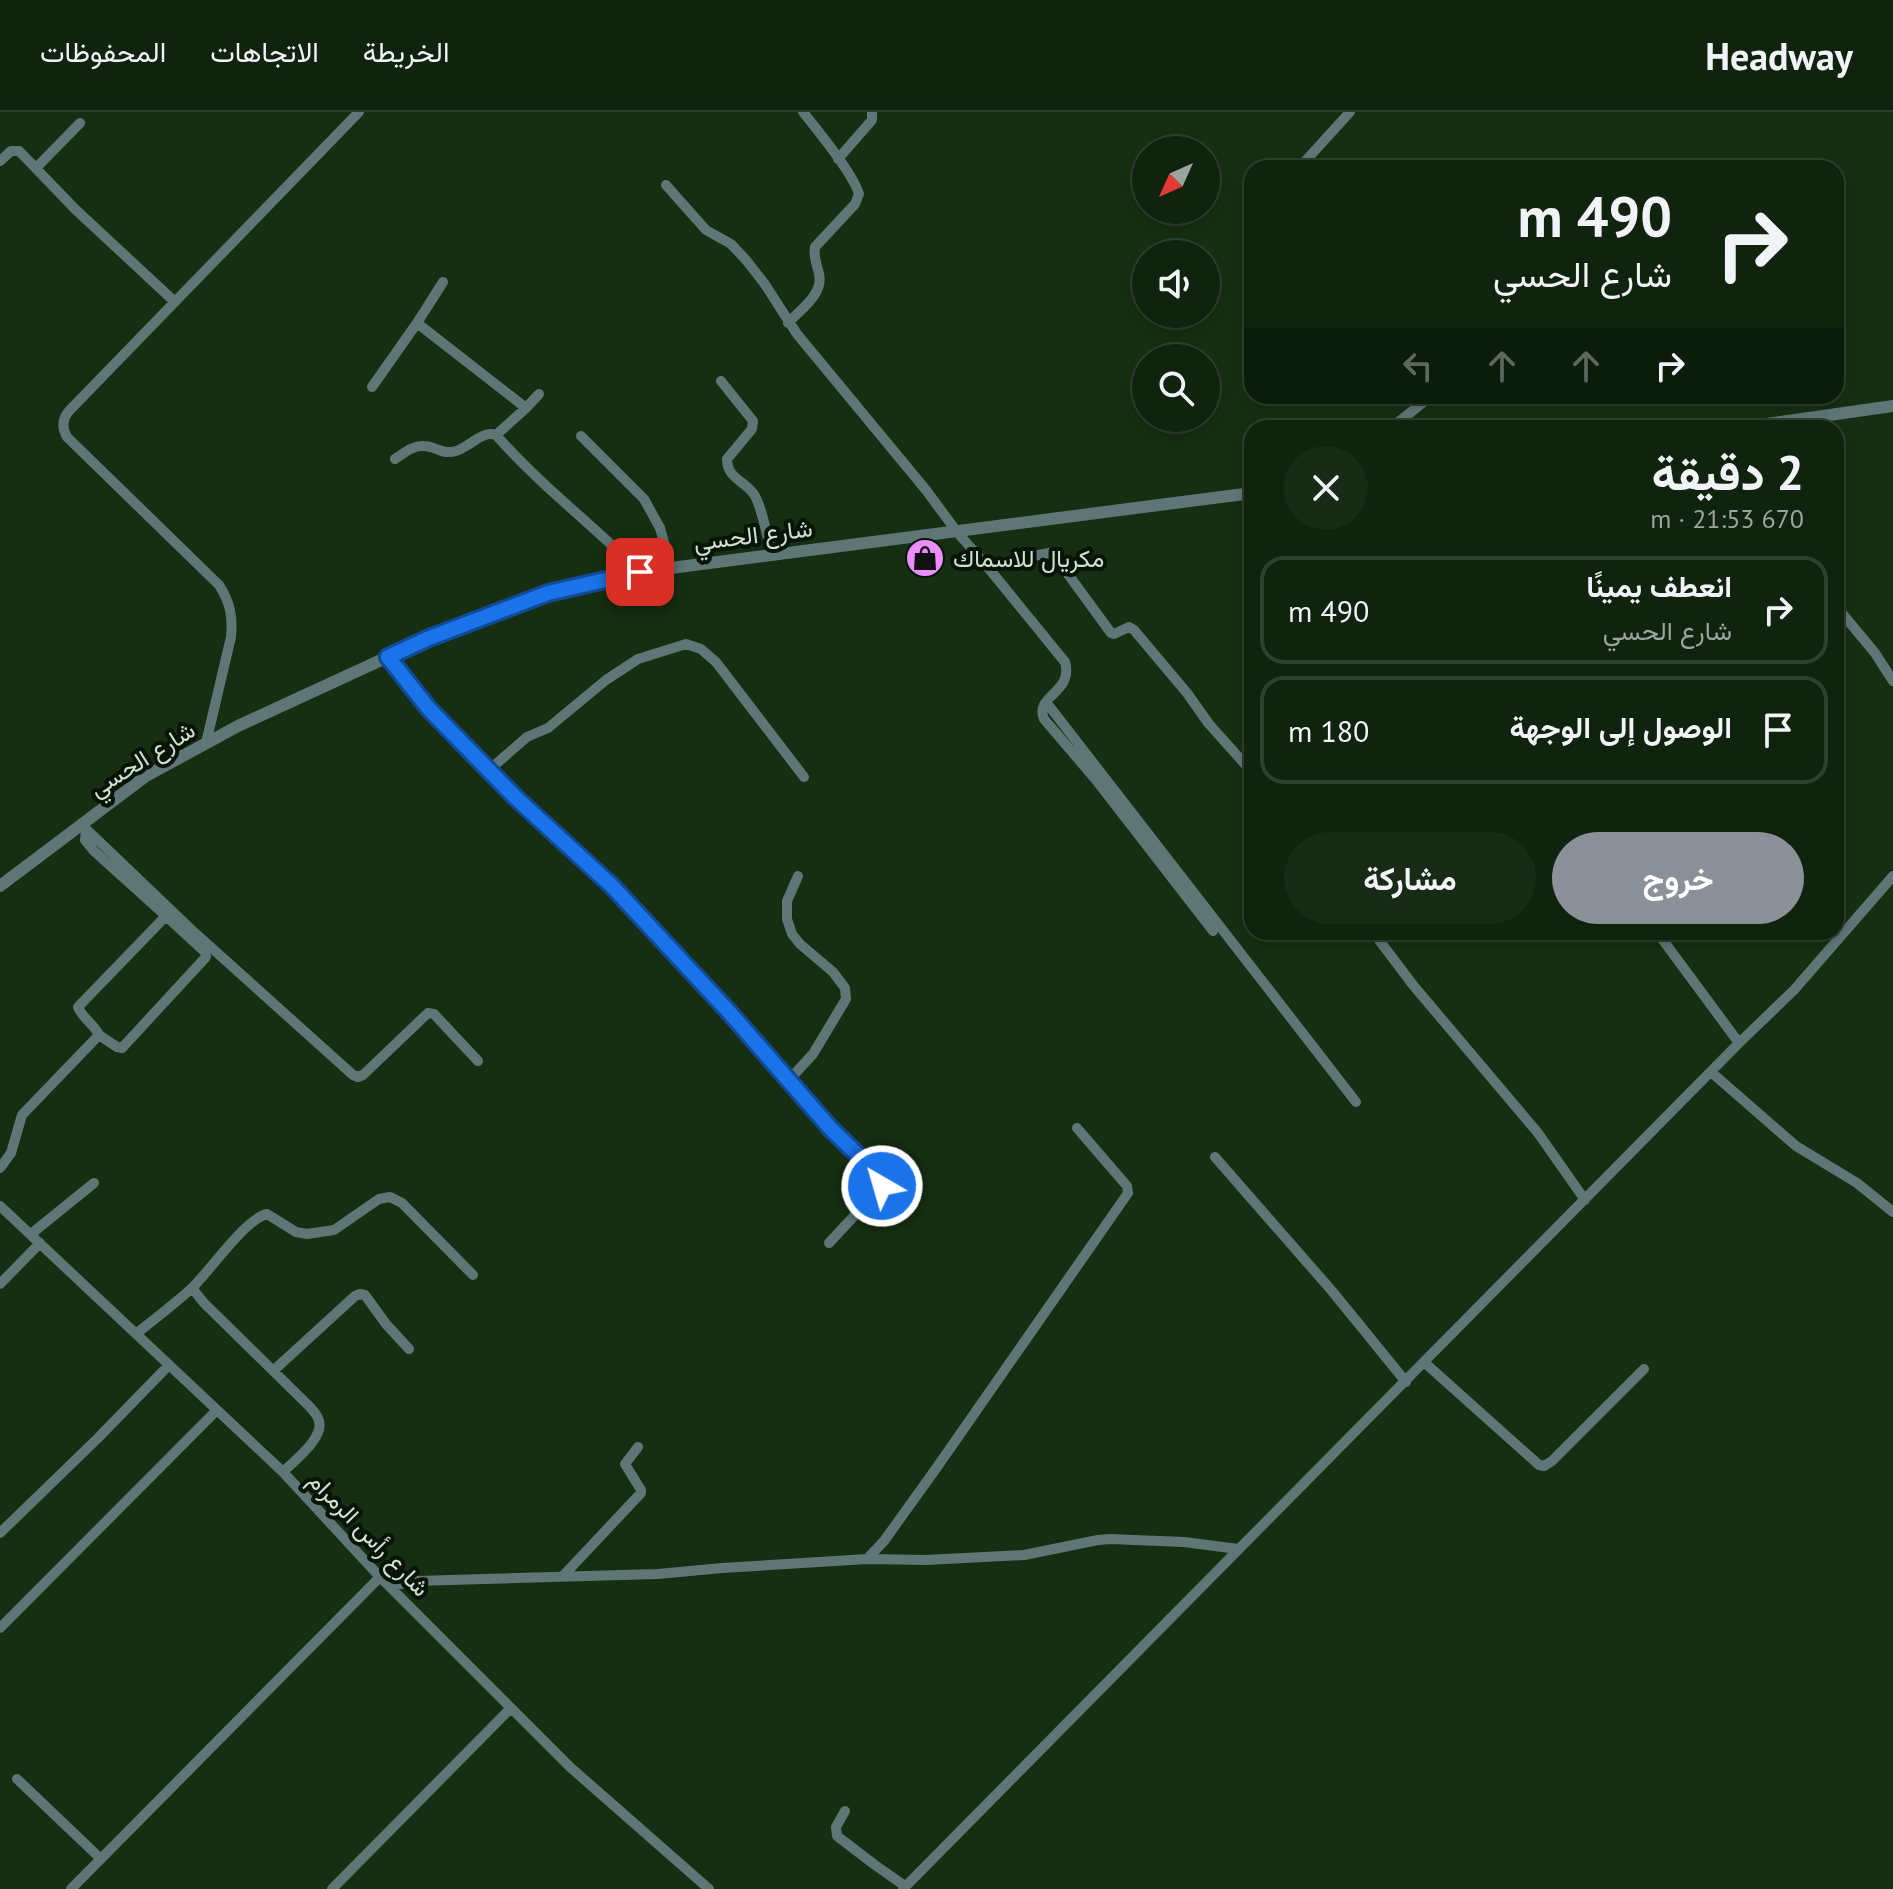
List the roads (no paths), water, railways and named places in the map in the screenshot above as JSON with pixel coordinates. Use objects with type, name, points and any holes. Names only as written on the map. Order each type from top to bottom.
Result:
[{"type":"street","points":[[206,743],[231,637],[231,609],[226,597],[219,585],[71,441],[63,424],[69,411],[359,112]]},
{"type":"street","points":[[788,323],[819,287],[815,247],[859,198],[856,187],[838,159],[803,112]]},
{"type":"street","points":[[838,159],[872,120],[872,112]]},
{"type":"street","points":[[1306,160],[1350,112]]},
{"type":"street","points":[[36,168],[80,123]]},
{"type":"street","points":[[0,161],[8,153],[15,151],[22,154],[75,209],[175,302]]},
{"type":"street","points":[[666,185],[706,230],[731,244],[746,260],[788,323],[1065,662],[1067,679],[1046,702],[1041,712],[1044,719],[1096,780],[1213,931]]},
{"type":"street","points":[[372,387],[443,282]]},
{"type":"street","points":[[417,323],[526,408]]},
{"type":"street","points":[[721,381],[753,421],[752,429],[727,459],[727,465],[730,473],[756,495],[772,555]]},
{"type":"street","points":[[496,435],[539,394]]},
{"type":"street","points":[[1401,420],[1421,404]]},
{"type":"street","points":[[1794,420],[1893,406]]},
{"type":"street","points":[[395,459],[407,450],[422,445],[453,452],[486,433],[492,433],[640,572]]},
{"type":"street","points":[[581,436],[644,499],[660,528],[671,568]]},
{"type":"street","name":"شارع الحسي","points":[[2,883],[84,826],[146,776],[238,726],[429,638],[548,593],[640,572],[1244,494]]},
{"type":"street","points":[[986,565],[1049,553],[1054,555],[1111,633],[1129,627],[1134,630],[1244,763]]},
{"type":"street","points":[[1844,616],[1893,681]]},
{"type":"street","points":[[489,770],[527,737],[548,728],[606,680],[638,659],[686,644],[701,649],[716,662],[804,777]]},
{"type":"street","points":[[388,657],[429,709],[515,797],[612,886],[730,1013],[831,1129],[882,1178],[882,1186],[829,1243]]},
{"type":"street","points":[[1046,702],[1356,1102]]},
{"type":"street","points":[[84,826],[85,840],[94,851],[166,916],[193,936],[206,957],[130,1040],[122,1048],[117,1047],[99,1035],[78,1007],[166,916]]},
{"type":"street","points":[[84,826],[193,936],[353,1075],[363,1075],[428,1013],[434,1014],[478,1061]]},
{"type":"street","points":[[789,1080],[813,1054],[846,999],[845,988],[833,972],[792,934],[787,919],[787,901],[798,876]]},
{"type":"street","points":[[1844,932],[1893,876]]},
{"type":"street","points":[[1379,940],[1538,1133],[1585,1200]]},
{"type":"street","points":[[1663,940],[1739,1043]]},
{"type":"street","points":[[845,1811],[836,1827],[837,1836],[904,1888],[1794,990],[1837,940]]},
{"type":"street","points":[[0,1168],[11,1153],[22,1115],[99,1035]]},
{"type":"street","points":[[1711,1072],[1796,1146],[1839,1171],[1893,1212]]},
{"type":"street","points":[[867,1559],[884,1541],[935,1470],[1128,1193],[1127,1186],[1077,1128]]},
{"type":"street","points":[[1215,1157],[1332,1291],[1406,1382]]},
{"type":"street","points":[[31,1234],[94,1183]]},
{"type":"street","points":[[137,1333],[192,1288],[259,1216],[267,1214],[296,1232],[307,1234],[334,1230],[379,1199],[390,1197],[402,1203],[473,1275]]},
{"type":"street","name":"شارع رأس الرمرام","points":[[0,1206],[283,1472],[380,1577],[570,1767],[709,1889]]},
{"type":"street","points":[[0,1284],[40,1243]]},
{"type":"street","points":[[192,1288],[320,1420],[320,1430],[315,1439],[283,1472]]},
{"type":"street","points":[[273,1371],[360,1294],[365,1295],[409,1349]]},
{"type":"street","points":[[1425,1363],[1518,1447],[1544,1466],[1644,1369]]},
{"type":"street","points":[[0,1533],[169,1365]]},
{"type":"street","points":[[0,1628],[216,1411]]},
{"type":"street","points":[[563,1576],[641,1493],[625,1464],[638,1447]]},
{"type":"street","points":[[390,1586],[417,1581],[658,1574],[867,1559],[926,1560],[1024,1555],[1110,1539],[1184,1542],[1238,1549]]},
{"type":"street","points":[[71,1889],[380,1577]]},
{"type":"street","points":[[332,1889],[510,1709]]},
{"type":"street","points":[[17,1779],[101,1859]]},
{"type":"place","name":"مكريال للاسماك","points":[[925,558]]}]
